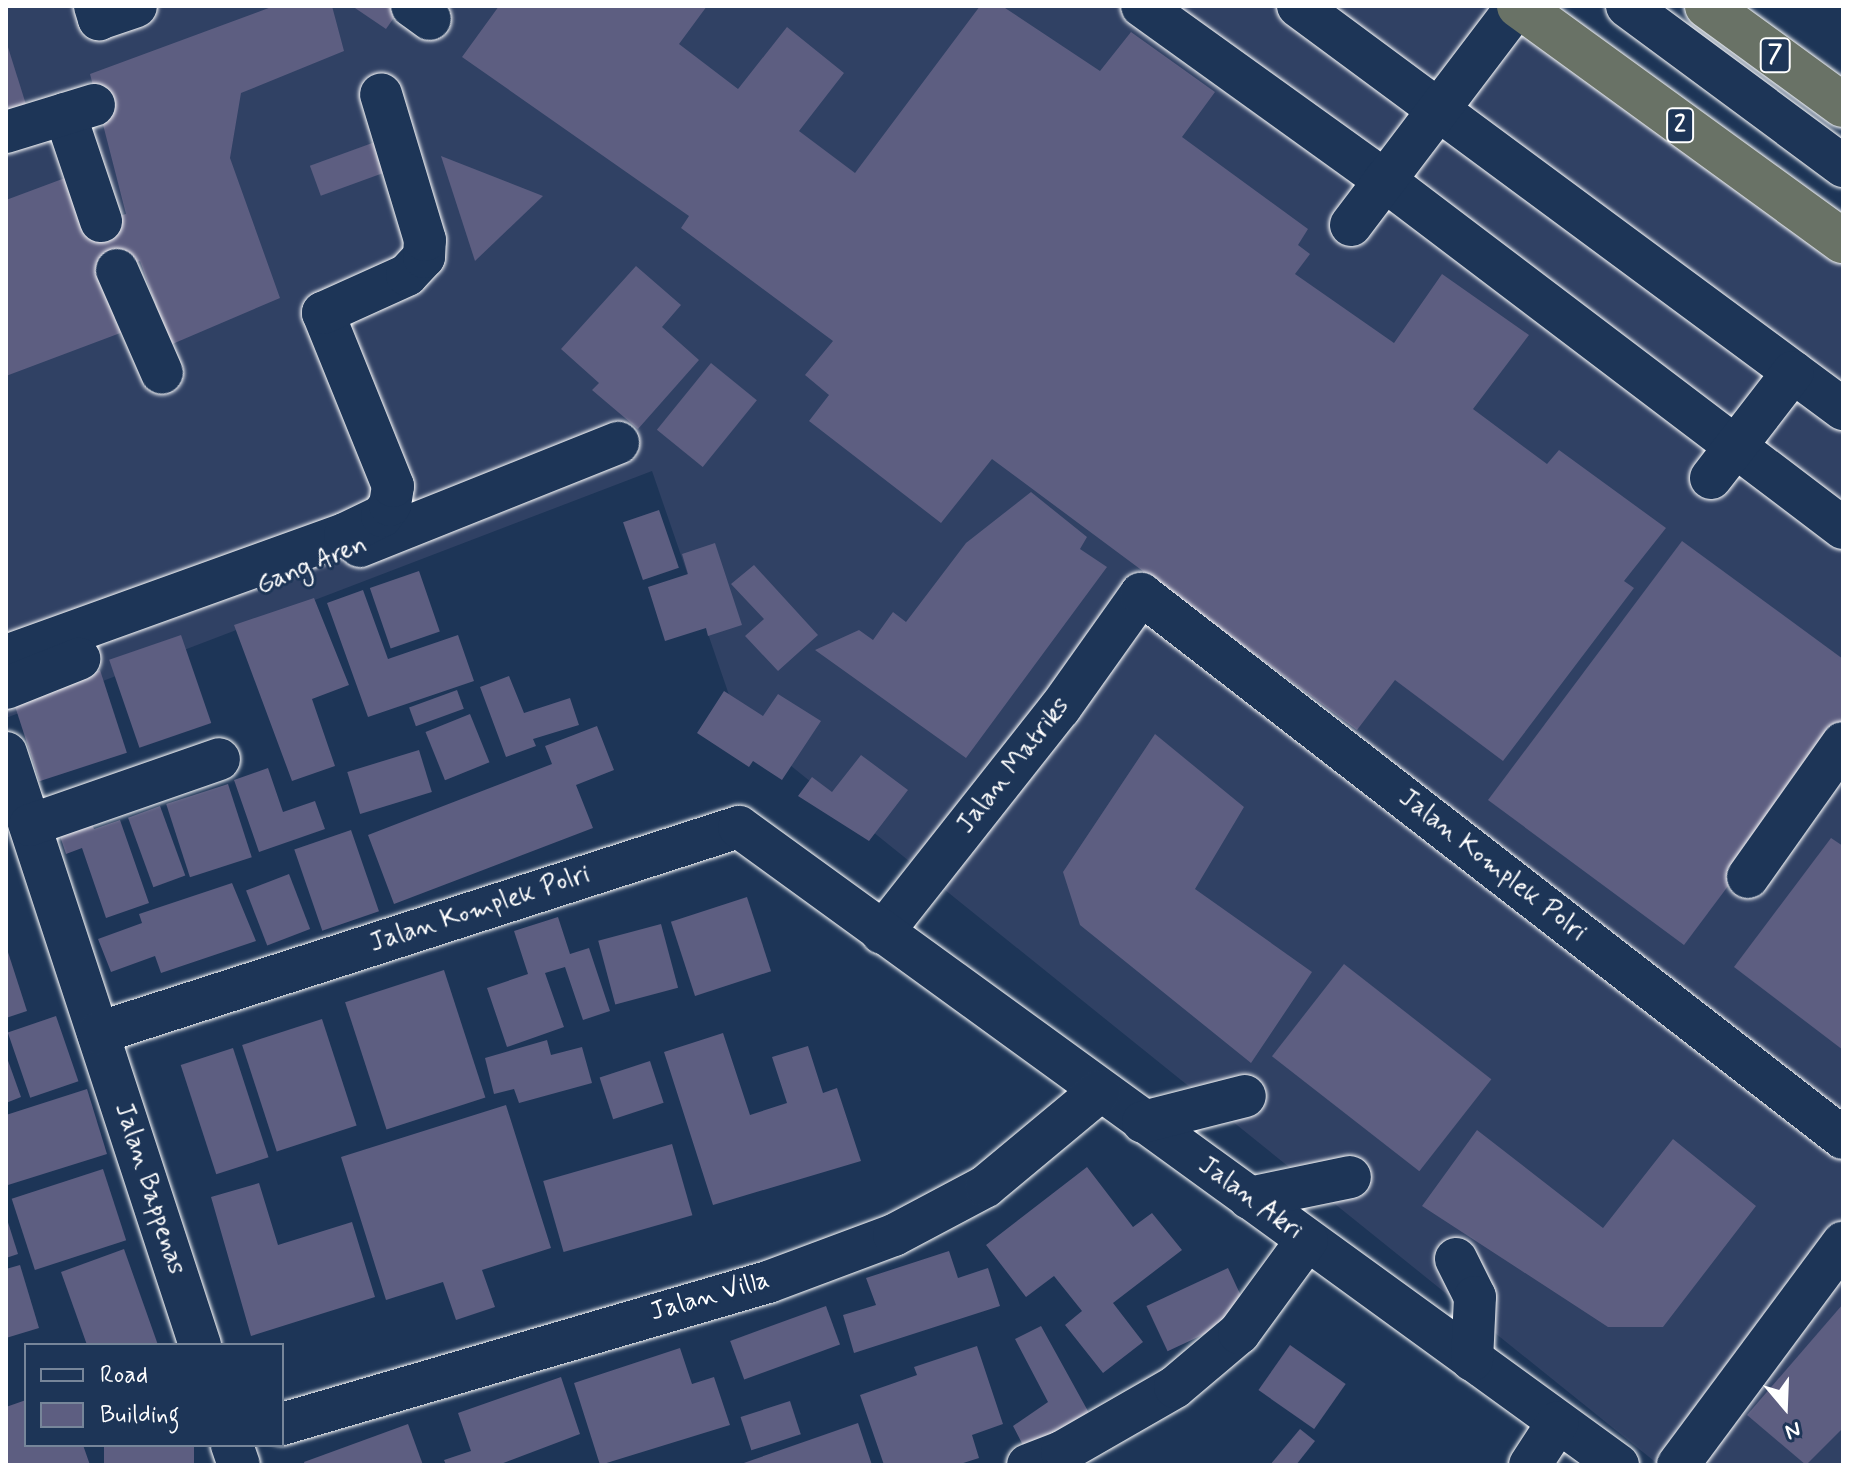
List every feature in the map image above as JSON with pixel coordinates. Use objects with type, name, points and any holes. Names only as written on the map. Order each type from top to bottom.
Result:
[{"type":"highway","name":"2","points":[[1518,6],[1843,241]]},
{"type":"highway","name":"7","points":[[1707,6],[1843,105]]},
{"type":"street","points":[[95,6],[99,19],[136,6]]},
{"type":"street","points":[[1142,6],[1384,180],[1724,462],[1843,528]]},
{"type":"street","points":[[1298,6],[1436,112],[1843,409]]},
{"type":"street","points":[[1351,225],[1518,6]]},
{"type":"street","points":[[1627,6],[1843,166]]},
{"type":"street","points":[[6,656],[345,534],[382,516],[390,505],[393,486],[323,313],[407,275],[424,257],[425,240],[381,94]]},
{"type":"street","points":[[6,132],[80,109],[101,221]]},
{"type":"street","points":[[117,270],[162,373]]},
{"type":"street","points":[[1724,462],[1793,372]]},
{"type":"street","name":"Gang Aren","points":[[6,688],[618,443]]},
{"type":"street","name":"Jalan Komplek Polri","points":[[1141,594],[1409,820],[1564,941],[1843,1138]]},
{"type":"street","name":"Jalan Matriks","points":[[882,933],[1060,708],[1141,594]]},
{"type":"street","points":[[1748,877],[1843,743]]},
{"type":"street","name":"Jalan Bappenas","points":[[6,753],[199,1343]]},
{"type":"street","points":[[30,825],[219,759]]},
{"type":"street","name":"Jalan Komplek Polri","points":[[98,1033],[739,827],[882,933]]},
{"type":"street","name":"Jalan Akri","points":[[882,933],[1618,1465]]},
{"type":"street","name":"Jalan Villa","points":[[284,1423],[768,1282],[894,1235],[986,1186],[1100,1091]]},
{"type":"street","points":[[1143,1122],[1245,1096]]},
{"type":"street","points":[[1249,1198],[1350,1177]]},
{"type":"street","points":[[1028,1465],[1062,1452],[1175,1387],[1239,1333],[1307,1240]]},
{"type":"street","points":[[1687,1462],[1843,1243]]},
{"type":"street","points":[[1456,1259],[1475,1297],[1472,1360]]},
{"type":"street","points":[[1530,1465],[1558,1422]]},
{"type":"shaded area","points":[[6,6],[1499,6],[1843,244],[1843,1465],[1659,1465],[739,724],[652,471],[6,718]]},
{"type":"building","points":[[274,6],[332,6],[344,51],[241,93],[230,158],[280,298],[170,345],[140,261],[101,275],[123,332],[6,376],[6,200],[65,178],[101,221],[126,214],[90,74]]},
{"type":"building","points":[[352,6],[396,6],[400,9],[386,29]]},
{"type":"building","points":[[499,6],[707,6],[679,44],[738,89],[787,27],[844,73],[799,131],[855,173],[980,6],[1002,6],[1100,71],[1131,32],[1215,92],[1182,137],[1308,229],[1298,245],[1310,254],[1295,274],[1394,343],[1442,274],[1529,335],[1473,409],[1547,464],[1559,450],[1666,528],[1624,581],[1634,588],[1503,761],[1395,680],[1357,730],[992,459],[941,523],[809,421],[829,395],[805,375],[833,341],[681,228],[689,216],[462,57]]},
{"type":"building","points":[[6,45],[28,111],[6,118]]},
{"type":"building","points":[[386,138],[397,168],[321,196],[310,166]]},
{"type":"building","points":[[441,156],[543,196],[475,261]]},
{"type":"building","points":[[636,266],[681,305],[662,327],[699,360],[638,429],[592,390],[599,383],[561,349]]},
{"type":"building","points":[[711,363],[757,400],[703,467],[657,430]]},
{"type":"building","points":[[1031,492],[1087,537],[1080,549],[1107,567],[966,758],[815,650],[859,630],[873,640],[893,612],[906,622],[966,543]]},
{"type":"building","points":[[659,510],[679,568],[643,580],[623,522]]},
{"type":"building","points":[[1682,541],[1843,659],[1843,732],[1684,945],[1488,800]]},
{"type":"building","points":[[715,543],[742,625],[708,636],[706,628],[665,641],[648,587],[688,574],[682,554]]},
{"type":"building","points":[[754,565],[818,635],[778,671],[745,636],[764,619],[731,584]]},
{"type":"building","points":[[419,571],[440,632],[391,648],[370,588]]},
{"type":"building","points":[[363,590],[388,659],[458,635],[474,681],[368,717],[327,603]]},
{"type":"building","points":[[314,598],[349,685],[312,699],[335,766],[292,781],[234,625]]},
{"type":"building","points":[[181,635],[211,723],[139,748],[109,660]]},
{"type":"building","points":[[100,670],[127,753],[39,781],[13,698]]},
{"type":"building","points":[[509,676],[524,713],[570,698],[579,725],[533,739],[536,746],[506,757],[480,687]]},
{"type":"building","points":[[457,690],[464,709],[416,726],[409,707]]},
{"type":"building","points":[[724,691],[763,716],[778,694],[821,721],[782,780],[753,761],[749,767],[697,733]]},
{"type":"building","points":[[470,714],[489,762],[445,780],[425,732]]},
{"type":"building","points":[[597,726],[614,770],[576,785],[593,828],[394,904],[368,835],[552,764],[545,746]]},
{"type":"building","points":[[1155,734],[1244,807],[1195,889],[1312,972],[1251,1063],[1080,925],[1063,872]]},
{"type":"building","points":[[419,750],[432,792],[360,814],[347,772]]},
{"type":"building","points":[[861,755],[908,790],[869,841],[798,796],[812,777],[832,792]]},
{"type":"building","points":[[268,768],[283,812],[315,801],[325,829],[259,852],[234,780]]},
{"type":"building","points":[[228,784],[252,857],[190,877],[166,804]]},
{"type":"building","points":[[160,806],[185,876],[153,887],[128,818]]},
{"type":"building","points":[[89,816],[94,829],[120,820],[149,903],[106,918],[82,848],[66,854],[57,827]]},
{"type":"building","points":[[351,830],[379,911],[322,931],[294,850]]},
{"type":"building","points":[[1831,838],[1843,846],[1843,1050],[1734,967]]},
{"type":"building","points":[[289,874],[310,929],[267,946],[246,890]]},
{"type":"building","points":[[232,883],[256,941],[161,973],[155,956],[111,972],[98,939],[142,923],[139,914]]},
{"type":"building","points":[[747,897],[771,971],[695,996],[671,922]]},
{"type":"building","points":[[558,917],[570,954],[589,948],[610,1011],[583,1020],[565,967],[545,973],[564,1027],[507,1047],[487,988],[528,974],[514,931]]},
{"type":"building","points":[[661,924],[678,988],[615,1005],[598,941]]},
{"type":"building","points":[[6,946],[27,1011],[6,1018]]},
{"type":"building","points":[[1344,964],[1491,1079],[1419,1171],[1272,1056]]},
{"type":"building","points":[[444,970],[485,1097],[386,1130],[345,1002]]},
{"type":"building","points":[[56,1016],[78,1081],[30,1098],[8,1033]]},
{"type":"building","points":[[322,1019],[357,1126],[277,1151],[242,1045]]},
{"type":"building","points":[[723,1033],[750,1115],[787,1103],[772,1057],[808,1046],[823,1093],[837,1088],[861,1161],[713,1205],[664,1052]]},
{"type":"building","points":[[547,1040],[551,1055],[582,1047],[592,1083],[519,1103],[514,1089],[494,1094],[485,1058]]},
{"type":"building","points":[[233,1048],[269,1157],[216,1174],[181,1065]]},
{"type":"building","points":[[6,1055],[21,1097],[6,1103]]},
{"type":"building","points":[[650,1061],[664,1103],[613,1119],[600,1077]]},
{"type":"building","points":[[87,1089],[107,1154],[8,1185],[6,1115]]},
{"type":"building","points":[[506,1105],[551,1248],[482,1270],[495,1307],[456,1320],[443,1282],[386,1300],[341,1157]]},
{"type":"building","points":[[1477,1130],[1603,1228],[1673,1139],[1756,1206],[1663,1327],[1608,1327],[1422,1206]]},
{"type":"building","points":[[672,1144],[692,1215],[564,1252],[543,1181]]},
{"type":"building","points":[[1087,1167],[1133,1227],[1152,1213],[1182,1250],[1113,1303],[1143,1342],[1103,1373],[1065,1325],[1082,1311],[1054,1276],[1026,1297],[986,1245]]},
{"type":"building","points":[[103,1169],[126,1240],[35,1270],[12,1199]]},
{"type":"building","points":[[259,1183],[278,1245],[352,1222],[375,1297],[251,1336],[211,1197]]},
{"type":"building","points":[[6,1216],[18,1254],[6,1258]]},
{"type":"building","points":[[124,1249],[157,1343],[86,1343],[61,1272]]},
{"type":"building","points":[[949,1251],[958,1278],[988,1268],[1000,1306],[854,1353],[843,1315],[876,1305],[866,1278]]},
{"type":"building","points":[[20,1265],[39,1328],[6,1338],[6,1269]]},
{"type":"building","points":[[1228,1268],[1249,1313],[1168,1351],[1146,1306]]},
{"type":"building","points":[[1843,1304],[1843,1428],[1806,1465],[1747,1415]]},
{"type":"building","points":[[826,1306],[840,1345],[744,1379],[730,1341]]},
{"type":"building","points":[[1041,1326],[1094,1422],[1026,1451],[1013,1426],[1048,1402],[1015,1339]]},
{"type":"building","points":[[1290,1345],[1346,1384],[1314,1429],[1258,1390]]},
{"type":"building","points":[[977,1346],[1003,1424],[972,1435],[979,1458],[957,1465],[884,1465],[860,1395],[917,1375],[914,1367]]},
{"type":"building","points":[[680,1348],[692,1384],[714,1377],[730,1425],[600,1465],[574,1383]]},
{"type":"building","points":[[561,1377],[580,1434],[498,1465],[446,1465],[444,1460],[471,1451],[458,1413]]},
{"type":"building","points":[[24,1401],[24,1447],[84,1447],[90,1465],[6,1465],[6,1407]]},
{"type":"building","points":[[790,1401],[801,1434],[751,1450],[741,1417]]},
{"type":"building","points":[[858,1423],[872,1465],[738,1465]]},
{"type":"building","points":[[408,1424],[423,1465],[305,1465],[304,1462]]},
{"type":"building","points":[[1300,1429],[1315,1441],[1296,1465],[1270,1465]]},
{"type":"building","points":[[104,1447],[194,1447],[194,1465],[104,1465]]}]
